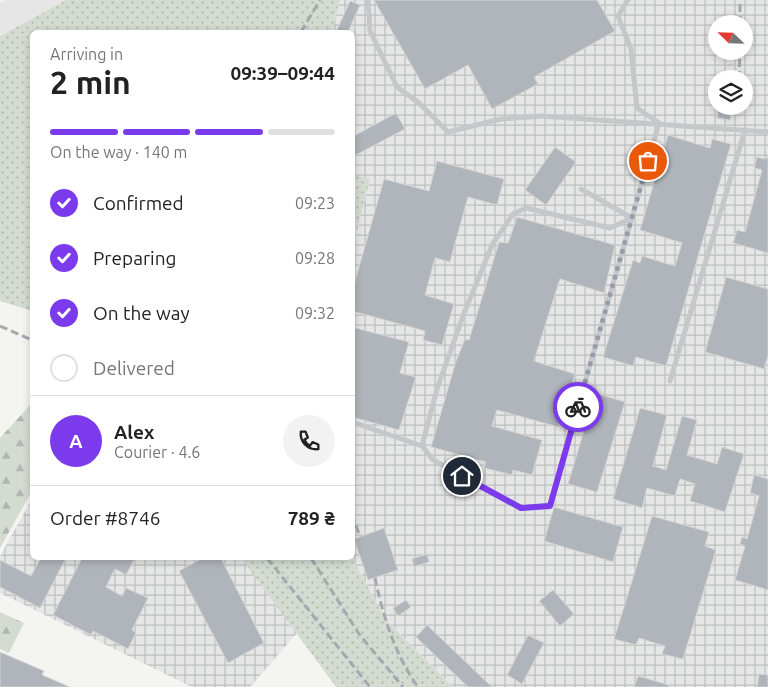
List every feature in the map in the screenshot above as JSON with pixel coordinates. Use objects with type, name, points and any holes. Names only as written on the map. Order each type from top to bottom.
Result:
[{"type":"lane","points":[[368,0],[370,31],[397,87],[420,103],[448,132],[501,119],[542,116],[768,132]]},
{"type":"lane","points":[[628,0],[618,16],[631,49],[637,108],[659,123]]},
{"type":"lane","points":[[355,423],[422,446],[433,460],[521,508],[550,506],[659,123]]},
{"type":"lane","points":[[670,381],[745,130]]},
{"type":"lane","points":[[581,189],[632,218]]},
{"type":"lane","points":[[422,446],[437,389],[463,316],[492,245],[513,214],[526,208],[610,228],[632,218]]},
{"type":"shaded area","points":[[6,0],[66,0],[0,36],[0,3]]},
{"type":"shaded area","points":[[340,0],[768,0],[768,687],[453,687],[386,620],[353,560],[355,560],[355,239],[370,179],[355,175],[355,30],[332,30]]},
{"type":"shaded area","points":[[30,503],[30,560],[243,560],[298,632],[250,687],[192,687],[0,593],[0,556]]},
{"type":"green space","points":[[66,0],[340,0],[332,30],[30,30],[30,310],[0,301],[0,36]]},
{"type":"green space","points":[[355,176],[370,179],[355,239]]},
{"type":"green space","points":[[30,405],[30,495],[0,548],[0,438]]},
{"type":"green space","points":[[242,560],[353,560],[386,620],[453,687],[336,687]]},
{"type":"green space","points":[[0,612],[24,623],[9,653],[0,649]]},
{"type":"building","points":[[374,0],[597,0],[615,31],[534,77],[538,84],[492,109],[468,65],[425,89]]},
{"type":"building","points":[[350,1],[360,5],[349,30],[337,30]]},
{"type":"building","points":[[396,113],[405,129],[355,155],[355,135]]},
{"type":"building","points":[[717,115],[731,115],[730,120],[717,118]]},
{"type":"building","points":[[668,135],[710,148],[712,139],[731,144],[666,366],[636,357],[633,366],[603,357],[633,260],[640,263],[642,256],[675,266],[682,243],[640,230]]},
{"type":"building","points":[[555,147],[576,162],[546,205],[525,190]]},
{"type":"building","points":[[757,157],[765,159],[768,157],[768,253],[733,243],[737,230],[745,232],[762,170],[754,168]]},
{"type":"building","points":[[437,161],[504,179],[497,205],[468,197],[450,262],[435,258],[425,295],[454,304],[442,345],[423,340],[425,331],[355,312],[355,281],[384,179],[429,191]]},
{"type":"building","points":[[517,217],[615,245],[604,293],[560,279],[543,332],[534,361],[575,374],[558,427],[497,410],[492,426],[542,440],[532,475],[513,470],[512,475],[484,468],[486,462],[431,447],[456,361],[465,339],[469,340],[499,242],[508,243]]},
{"type":"building","points":[[726,277],[768,289],[768,356],[764,369],[705,352]]},
{"type":"building","points":[[355,328],[409,342],[400,373],[416,377],[399,430],[355,418]]},
{"type":"building","points":[[595,393],[625,402],[597,492],[568,484]]},
{"type":"building","points":[[640,408],[667,415],[653,466],[666,470],[682,416],[697,420],[687,455],[717,464],[722,447],[744,454],[725,512],[690,501],[695,484],[680,479],[675,496],[647,488],[642,508],[613,499]]},
{"type":"building","points":[[754,475],[768,479],[768,590],[735,580],[745,546],[740,544],[742,537],[747,539],[759,496],[750,493]]},
{"type":"building","points":[[554,507],[623,527],[613,562],[544,541]]},
{"type":"building","points":[[652,516],[709,532],[705,546],[716,550],[683,659],[662,654],[665,646],[639,638],[636,645],[614,639]]},
{"type":"building","points":[[384,528],[398,570],[368,580],[355,539]]},
{"type":"building","points":[[427,554],[429,562],[414,567],[412,559]]},
{"type":"building","points":[[0,560],[31,576],[40,560],[65,560],[40,608],[0,587]]},
{"type":"building","points":[[81,560],[134,560],[126,575],[115,569],[106,587],[122,596],[126,588],[148,598],[132,630],[136,633],[128,649],[93,631],[91,635],[53,615]]},
{"type":"building","points":[[199,560],[222,560],[264,643],[228,663],[179,571]]},
{"type":"building","points":[[553,590],[574,614],[560,626],[539,601]]},
{"type":"building","points":[[406,600],[411,607],[398,616],[393,608]]},
{"type":"building","points":[[427,625],[492,687],[468,687],[416,637]]},
{"type":"building","points":[[528,635],[544,643],[522,684],[507,675]]},
{"type":"building","points":[[0,652],[44,671],[42,675],[70,687],[0,687]]},
{"type":"building","points":[[759,674],[768,675],[768,687],[757,687]]},
{"type":"building","points":[[638,676],[669,685],[669,687],[634,687]]},
{"type":"railway","points":[[302,30],[320,0]]},
{"type":"railway","points":[[740,0],[740,15]]},
{"type":"railway","points":[[739,70],[740,60]]},
{"type":"railway","points":[[0,326],[30,339]]},
{"type":"railway","points":[[355,523],[360,537]]},
{"type":"railway","points":[[269,560],[370,687]]},
{"type":"railway","points":[[312,560],[359,634],[403,687]]},
{"type":"railway","points":[[375,578],[382,607],[396,648],[418,687]]},
{"type":"way so far","points":[[578,407],[648,161]]},
{"type":"route","points":[[462,476],[521,508],[550,506],[578,407]]}]
